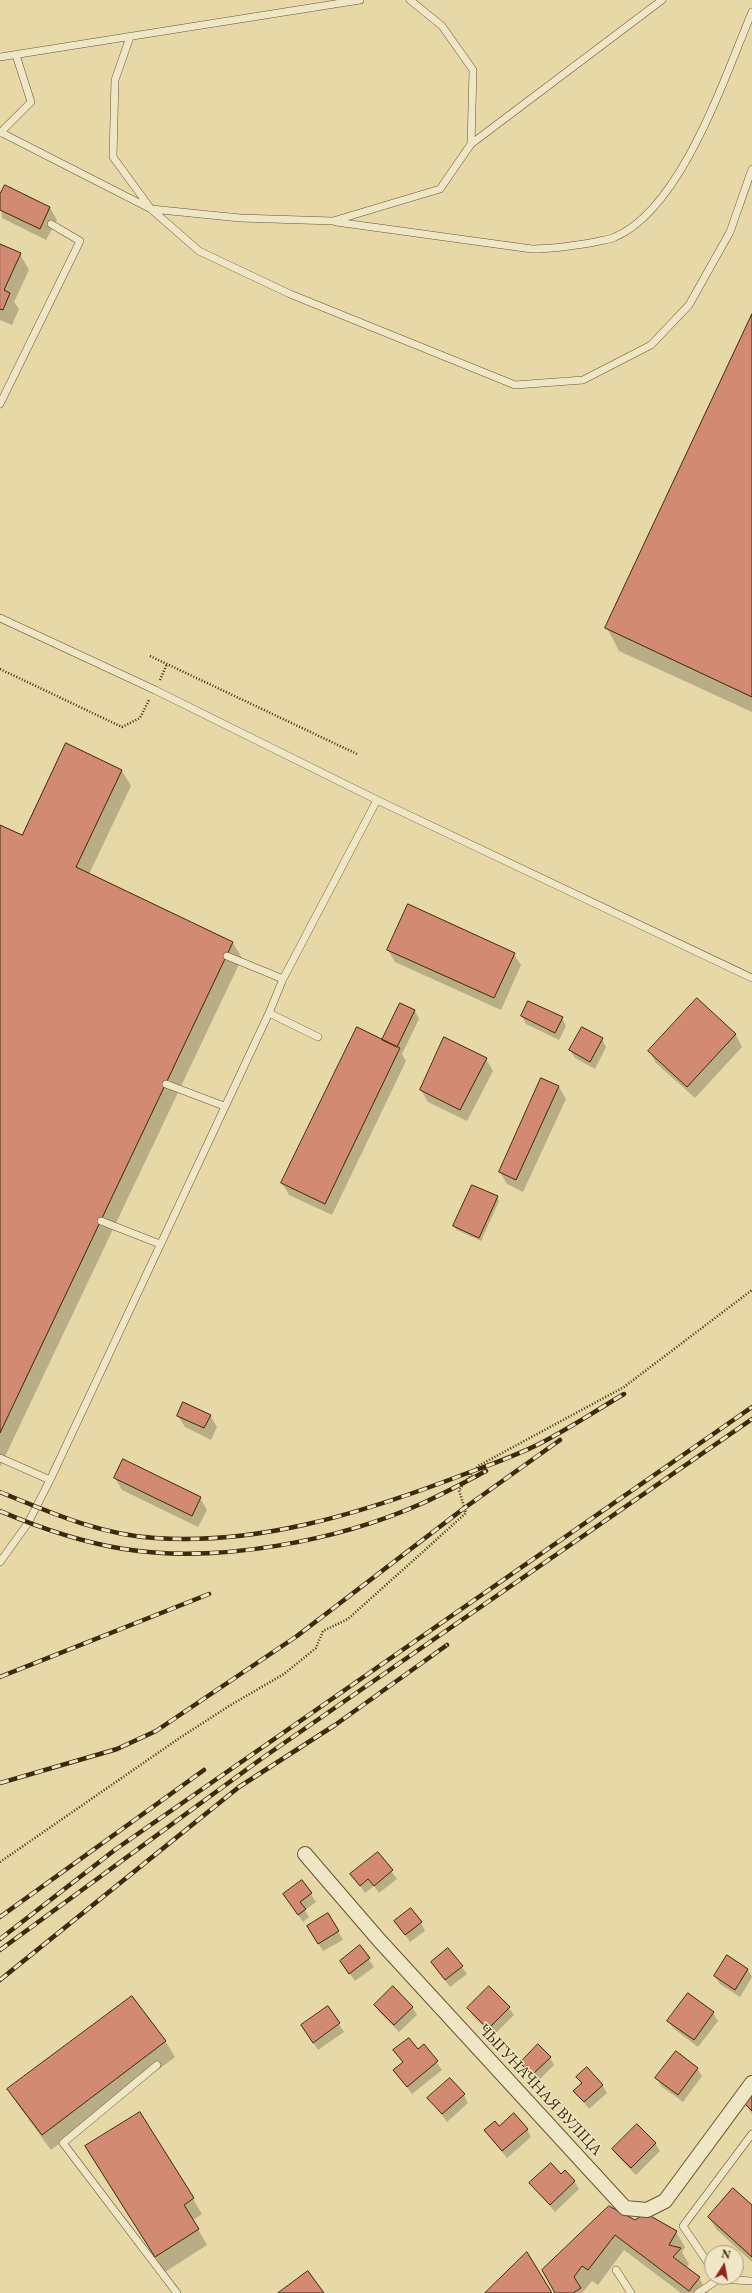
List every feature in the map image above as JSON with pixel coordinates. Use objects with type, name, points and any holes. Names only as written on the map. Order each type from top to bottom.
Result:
[{"type":"street","name":"ЧЫГУНАЧНАЯ ВУЛІЦА","points":[[305,1854],[379,1940],[625,2208],[646,2210],[665,2201],[752,2084]]},
{"type":"lane","points":[[0,57],[360,0]]},
{"type":"lane","points":[[410,0],[442,26],[473,70],[471,144]]},
{"type":"lane","points":[[333,221],[440,189],[471,144],[662,0]]},
{"type":"lane","points":[[16,54],[31,102],[1,133],[151,209],[240,218],[333,221],[532,248],[560,249],[615,237],[647,216],[678,178],[716,98],[752,12]]},
{"type":"lane","points":[[130,37],[115,80],[113,157],[151,209],[199,251],[276,288],[515,385],[583,380],[651,345],[689,304],[730,232],[752,169]]},
{"type":"lane","points":[[0,404],[80,241],[50,224]]},
{"type":"lane","points":[[0,618],[155,690],[377,800],[752,978]]},
{"type":"lane","points":[[0,1562],[28,1523],[50,1480],[224,1106],[269,1013],[283,979],[377,800]]},
{"type":"lane","points":[[227,956],[283,979]]},
{"type":"lane","points":[[269,1013],[318,1037]]},
{"type":"lane","points":[[166,1084],[224,1106]]},
{"type":"lane","points":[[101,1220],[160,1244]]},
{"type":"lane","points":[[0,1458],[50,1480]]},
{"type":"lane","points":[[157,2065],[63,2143],[177,2293]]},
{"type":"lane","points":[[704,2258],[682,2226],[752,2134]]},
{"type":"lane","points":[[616,2270],[631,2293]]},
{"type":"lane","points":[[698,2293],[709,2285]]},
{"type":"path","points":[[150,656],[357,754]]},
{"type":"path","points":[[0,669],[122,727],[140,718],[167,664]]},
{"type":"path","points":[[0,1862],[181,1737],[229,1706],[284,1674],[316,1648],[323,1631],[348,1619],[466,1513],[459,1490],[478,1466],[624,1387],[752,1290]]},
{"type":"building","points":[[5,185],[50,207],[40,229],[0,210],[0,194]]},
{"type":"building","points":[[0,244],[21,253],[4,290],[10,293],[3,310],[0,309]]},
{"type":"building","points":[[752,314],[752,697],[605,628]]},
{"type":"building","points":[[66,743],[122,770],[76,867],[233,942],[0,1433],[0,825],[22,835]]},
{"type":"building","points":[[408,904],[515,953],[494,998],[387,950]]},
{"type":"building","points":[[697,998],[736,1034],[687,1087],[648,1051]]},
{"type":"building","points":[[528,1001],[563,1017],[555,1033],[521,1016]]},
{"type":"building","points":[[400,1003],[415,1010],[397,1047],[382,1040]]},
{"type":"building","points":[[357,1027],[400,1048],[325,1204],[281,1183]]},
{"type":"building","points":[[582,1027],[603,1038],[590,1062],[569,1050]]},
{"type":"building","points":[[444,1037],[487,1058],[460,1110],[420,1090]]},
{"type":"building","points":[[541,1078],[559,1086],[516,1180],[499,1172]]},
{"type":"building","points":[[472,1185],[498,1196],[479,1238],[453,1226]]},
{"type":"building","points":[[183,1402],[211,1415],[204,1428],[177,1416]]},
{"type":"building","points":[[123,1459],[201,1497],[192,1516],[114,1478]]},
{"type":"building","points":[[378,1852],[393,1870],[374,1886],[368,1879],[360,1886],[350,1874]]},
{"type":"building","points":[[302,1880],[312,1893],[300,1902],[306,1909],[298,1915],[283,1894]]},
{"type":"building","points":[[411,1908],[422,1922],[405,1935],[394,1921]]},
{"type":"building","points":[[328,1913],[339,1931],[318,1944],[307,1926]]},
{"type":"building","points":[[360,1945],[370,1958],[349,1974],[340,1961]]},
{"type":"building","points":[[448,1948],[463,1966],[445,1980],[431,1962]]},
{"type":"building","points":[[727,1955],[748,1969],[735,1990],[714,1976]]},
{"type":"building","points":[[393,1986],[413,2007],[394,2025],[374,2005]]},
{"type":"building","points":[[489,1986],[510,2007],[488,2029],[467,2008]]},
{"type":"building","points":[[688,1993],[714,2012],[694,2040],[667,2021]]},
{"type":"building","points":[[132,1996],[166,2041],[42,2135],[7,2089]]},
{"type":"building","points":[[328,2006],[340,2023],[313,2043],[301,2025]]},
{"type":"building","points":[[409,2038],[418,2049],[424,2044],[438,2061],[407,2087],[393,2070],[403,2062],[393,2050]]},
{"type":"building","points":[[538,2044],[551,2057],[532,2075],[520,2063]]},
{"type":"building","points":[[676,2051],[698,2068],[678,2095],[655,2078]]},
{"type":"building","points":[[587,2067],[603,2085],[584,2102],[573,2091],[582,2083],[576,2077]]},
{"type":"building","points":[[450,2078],[465,2094],[442,2114],[427,2098]]},
{"type":"building","points":[[752,2095],[752,2111],[745,2104]]},
{"type":"building","points":[[140,2112],[194,2198],[184,2205],[199,2229],[155,2257],[85,2146]]},
{"type":"building","points":[[514,2113],[528,2129],[502,2151],[484,2130],[495,2121],[499,2126]]},
{"type":"building","points":[[637,2124],[656,2143],[631,2168],[612,2149]]},
{"type":"building","points":[[551,2163],[561,2174],[565,2170],[575,2181],[550,2205],[529,2183]]},
{"type":"building","points":[[733,2188],[752,2205],[752,2257],[744,2250],[744,2245],[739,2245],[708,2217]]},
{"type":"building","points":[[609,2206],[635,2220],[645,2213],[677,2231],[669,2245],[681,2248],[673,2257],[700,2277],[689,2291],[615,2235],[588,2270],[582,2266],[574,2277],[581,2288],[573,2293],[555,2293],[542,2270]]},
{"type":"building","points":[[527,2252],[552,2293],[485,2293]]},
{"type":"building","points":[[308,2271],[324,2293],[278,2293]]},
{"type":"railway","points":[[0,1492],[76,1521],[135,1536],[193,1539],[230,1537],[268,1532],[305,1525],[378,1505],[496,1463],[552,1437],[624,1394]]},
{"type":"railway","points":[[0,1939],[116,1849],[752,1407]]},
{"type":"railway","points":[[0,1950],[261,1759],[752,1419]]},
{"type":"railway","points":[[0,1783],[117,1749],[156,1731],[297,1636],[463,1509],[560,1440]]},
{"type":"railway","points":[[0,1511],[61,1534],[124,1549],[160,1553],[237,1551],[276,1546],[316,1538],[390,1517],[423,1503],[486,1471]]},
{"type":"railway","points":[[0,1677],[209,1594]]},
{"type":"railway","points":[[0,1980],[239,1787],[335,1725],[447,1645]]},
{"type":"railway","points":[[0,1917],[204,1770]]}]
